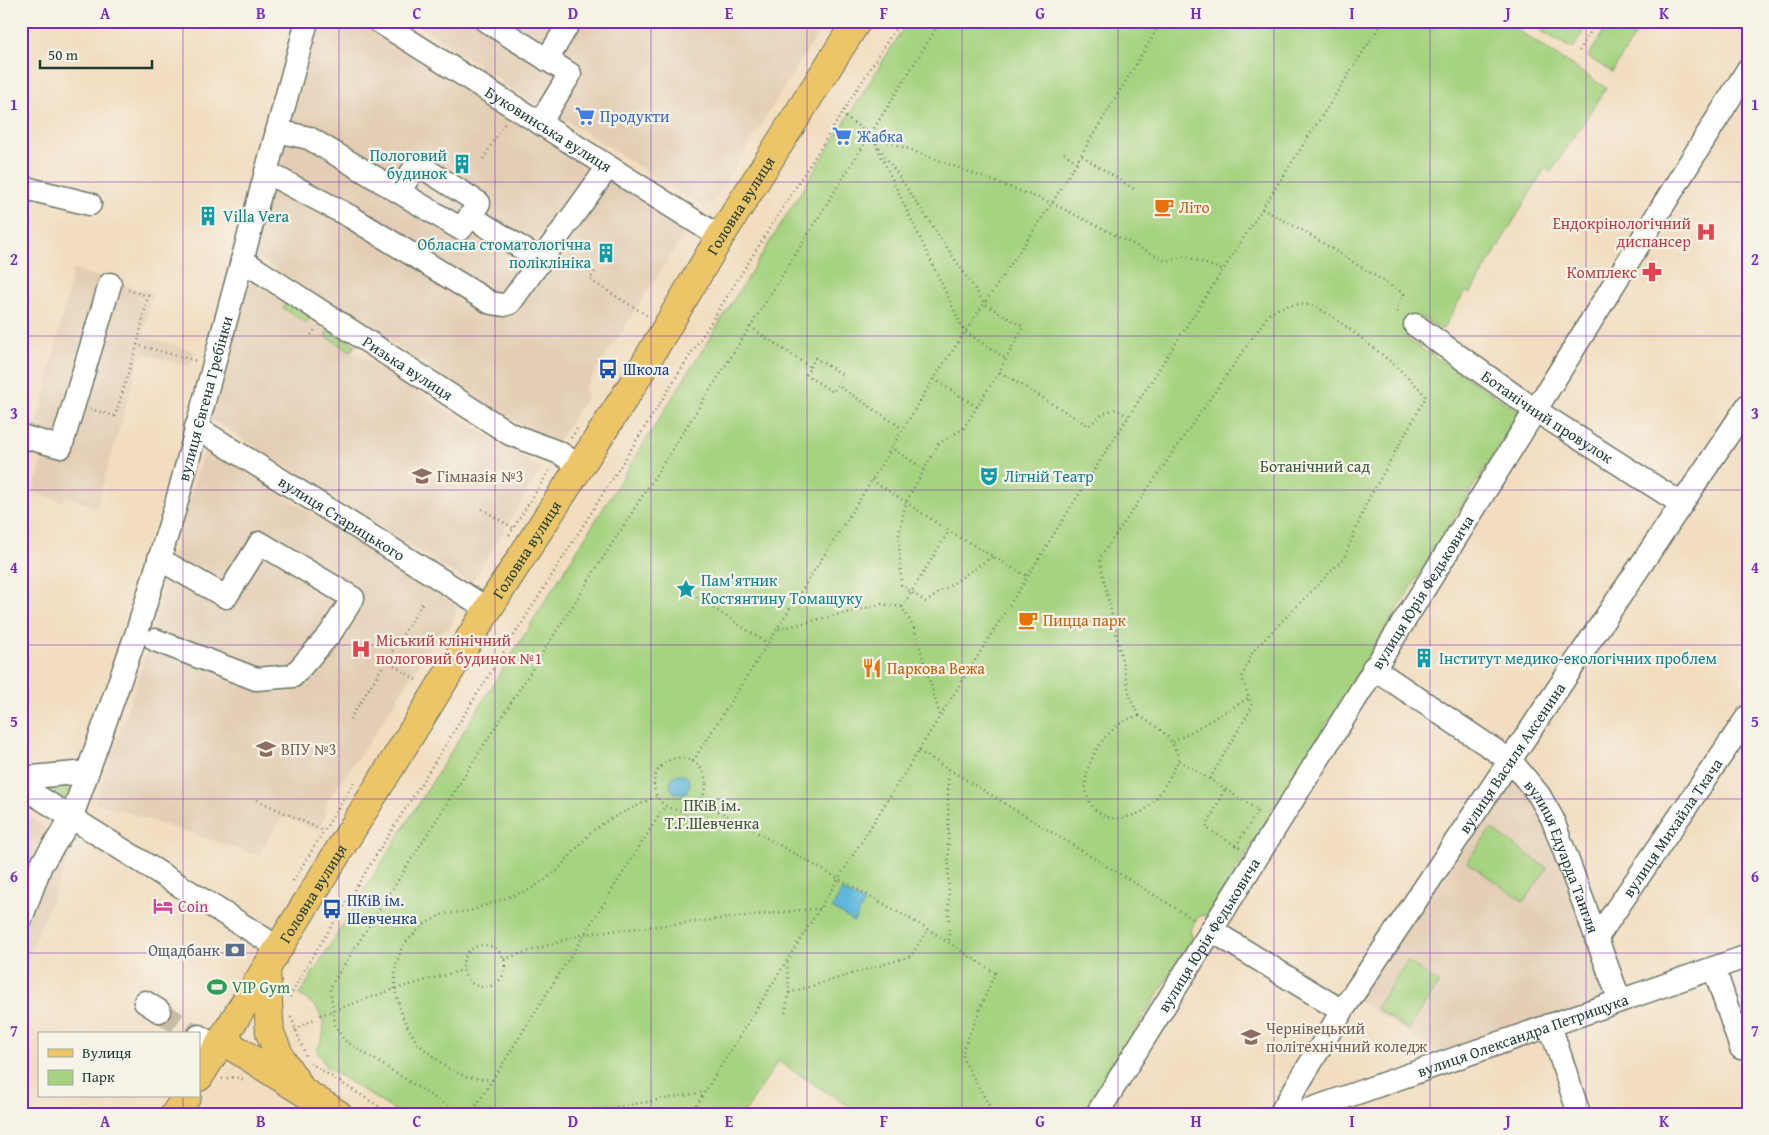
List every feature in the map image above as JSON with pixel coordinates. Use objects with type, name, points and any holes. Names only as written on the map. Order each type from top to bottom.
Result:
[{"type":"main road","name":"Головна вулиця","points":[[209,1079],[217,1038],[273,959],[488,609],[633,384],[720,238],[857,21]]},
{"type":"main road","points":[[273,959],[270,1033],[281,1059],[304,1093]]},
{"type":"main road","points":[[217,1038],[246,1024],[270,1033]]},
{"type":"main road","points":[[217,1038],[338,1114]]},
{"type":"main road","points":[[176,1114],[186,1098]]},
{"type":"street","name":"вулиця Євгена Гребінки","points":[[21,919],[41,864],[71,818],[137,632],[196,427],[307,21]]},
{"type":"street","name":"Буковинська вулиця","points":[[378,21],[720,238]]},
{"type":"street","points":[[486,21],[570,74],[540,123]]},
{"type":"street","points":[[546,60],[570,21]]},
{"type":"street","name":"вулиця Юрія Федьковича","points":[[1097,1114],[1373,668],[1748,69]]},
{"type":"street","points":[[277,131],[309,138],[399,192],[461,229],[479,202],[417,164],[399,192]]},
{"type":"street","points":[[266,172],[351,217],[491,303],[504,306],[510,304],[608,166]]},
{"type":"street","points":[[21,187],[90,204]]},
{"type":"street","points":[[470,216],[541,260]]},
{"type":"street","name":"Ризька вулиця","points":[[242,260],[510,434],[560,453],[579,466]]},
{"type":"street","points":[[21,436],[61,447],[110,284]]},
{"type":"street","name":"Ботанічний провулок","points":[[1415,325],[1535,410],[1682,504]]},
{"type":"street","name":"вулиця Василя Аксенина","points":[[1280,1114],[1342,1011],[1748,405]]},
{"type":"street","name":"вулиця Старицького","points":[[196,427],[269,464],[488,609]]},
{"type":"street","points":[[155,640],[256,679],[293,676],[330,634],[353,598],[260,543],[226,596],[159,559]]},
{"type":"street","name":"вулиця Едуарда Тангля","points":[[1373,668],[1511,761],[1539,795],[1552,818],[1620,1001]]},
{"type":"street","name":"вулиця Михайла Ткача","points":[[1596,939],[1748,716]]},
{"type":"street","points":[[21,778],[87,772]]},
{"type":"street","points":[[21,786],[71,818],[273,959]]},
{"type":"street","points":[[1211,930],[1342,1011]]},
{"type":"street","name":"вулиця Олександра Петрищука","points":[[1297,1114],[1748,956]]},
{"type":"street","points":[[1714,968],[1741,1048]]},
{"type":"street","points":[[1550,1025],[1579,1114]]},
{"type":"path","points":[[289,999],[304,970],[900,21]]},
{"type":"path","points":[[460,1114],[344,1040],[335,1025],[330,987],[750,327],[941,21]]},
{"type":"path","points":[[693,761],[872,480],[902,428],[964,330],[985,304],[1082,156],[1162,21]]},
{"type":"path","points":[[691,1114],[1128,416],[1383,21]]},
{"type":"path","points":[[1536,25],[1538,21]]},
{"type":"path","points":[[1579,51],[1597,21]]},
{"type":"path","points":[[841,114],[871,135],[1052,203],[1166,262],[1185,256],[1222,270]]},
{"type":"path","points":[[871,135],[985,304],[1023,327],[999,372],[963,429],[939,443],[906,502],[900,534],[901,585],[926,602],[993,556]]},
{"type":"path","points":[[871,135],[964,330],[1006,358]]},
{"type":"path","points":[[483,159],[497,137]]},
{"type":"path","points":[[1064,153],[1078,162]]},
{"type":"path","points":[[1082,156],[1134,190]]},
{"type":"path","points":[[1262,209],[1302,230],[1404,294],[1396,310],[1415,325]]},
{"type":"path","points":[[595,272],[590,280],[649,317]]},
{"type":"path","points":[[75,404],[115,416],[137,345],[148,296],[110,284]]},
{"type":"path","points":[[1209,780],[1252,707],[1242,677],[1253,652],[1344,558],[1367,502],[1426,397],[1422,390],[1388,359],[1327,314],[1313,306],[1290,304],[1279,307],[1269,314],[1101,556],[1100,562],[1131,700],[1139,716],[1163,732],[1173,742],[1179,760],[1209,780],[1224,790],[1258,810],[1236,846]]},
{"type":"path","points":[[750,327],[810,367]]},
{"type":"path","points":[[137,345],[212,366]]},
{"type":"path","points":[[815,358],[843,375],[837,385],[833,392],[806,375],[815,358]]},
{"type":"path","points":[[999,372],[1089,426],[1104,413],[1116,409],[1128,416]]},
{"type":"path","points":[[934,378],[977,407]]},
{"type":"path","points":[[837,385],[902,428]]},
{"type":"path","points":[[890,448],[924,470]]},
{"type":"path","points":[[872,480],[949,531],[1027,576]]},
{"type":"path","points":[[482,509],[513,528]]},
{"type":"path","points":[[902,607],[949,531]]},
{"type":"path","points":[[697,597],[768,644]]},
{"type":"path","points":[[350,719],[423,602]]},
{"type":"path","points":[[778,629],[882,604],[902,607]]},
{"type":"path","points":[[902,607],[914,628],[940,716]]},
{"type":"path","points":[[386,660],[418,680]]},
{"type":"path","points":[[1173,742],[1249,698]]},
{"type":"path","points":[[1139,716],[1132,717],[1109,734],[1095,752],[1086,772],[1084,788],[1092,806],[1099,813],[1118,819],[1146,809],[1179,760]]},
{"type":"path","points":[[919,751],[1211,930]]},
{"type":"path","points":[[674,759],[693,761],[705,776],[706,789],[701,801],[684,810],[665,806],[654,790],[655,776],[662,765],[674,759]]},
{"type":"path","points":[[948,769],[948,943]]},
{"type":"path","points":[[1206,828],[1224,790]]},
{"type":"path","points":[[492,1080],[467,1077],[447,1068],[417,1042],[402,1016],[395,989],[395,969],[402,946],[423,925],[443,914],[470,911],[531,889],[556,872],[590,833],[608,820],[657,796]]},
{"type":"path","points":[[257,800],[324,831]]},
{"type":"path","points":[[701,801],[928,930],[995,973],[962,1050],[963,1058],[994,1114]]},
{"type":"path","points":[[471,1114],[665,806]]},
{"type":"path","points":[[1203,825],[1256,858]]},
{"type":"path","points":[[504,959],[584,934],[820,908]]},
{"type":"path","points":[[790,993],[911,956],[928,930]]},
{"type":"path","points":[[478,945],[494,947],[504,959],[503,975],[492,986],[476,986],[467,980],[463,970],[465,955],[478,945]]},
{"type":"path","points":[[785,1013],[790,993],[787,960]]},
{"type":"path","points":[[320,1015],[395,989],[463,970]]},
{"type":"path","points":[[289,1010],[308,1061],[390,1114]]},
{"type":"path","points":[[209,1079],[234,1077],[245,1080]]},
{"type":"path","points":[[577,1114],[705,1092]]},
{"type":"shaded area","points":[[320,21],[356,21],[688,229],[584,389],[587,396],[555,447],[250,253],[279,170]]},
{"type":"shaded area","points":[[413,21],[826,21],[711,205],[701,205],[555,113],[501,84],[503,81],[489,72],[486,75],[476,69],[478,64],[464,56],[462,59],[445,48],[447,44]]},
{"type":"shaded area","points":[[73,270],[153,293],[143,336],[194,351],[190,366],[145,354],[140,357],[96,508],[65,496],[64,502],[33,492],[44,457],[21,451],[21,421],[38,424]]},
{"type":"shaded area","points":[[248,282],[262,286],[357,345],[353,351],[541,469],[471,584],[211,419]]},
{"type":"shaded area","points":[[205,446],[456,605],[453,622],[449,628],[441,631],[371,739],[327,801],[325,816],[318,831],[284,816],[264,845],[260,856],[95,802],[140,673]]},
{"type":"shaded area","points":[[1511,762],[1539,795],[1619,1002],[1451,1061],[1353,997]]},
{"type":"shaded area","points":[[21,812],[74,845],[21,976]]},
{"type":"green space","name":"ПКіВ ім. Т.Г.Шевченка","points":[[908,21],[1504,21],[1606,88],[1551,172],[1545,168],[1470,294],[1465,291],[1442,330],[1420,317],[1407,339],[1520,412],[1208,915],[1199,916],[1190,931],[1193,938],[1083,1114],[861,1114],[778,1061],[744,1114],[400,1114],[326,1067],[317,1050],[323,1033],[324,1025],[322,1018],[313,1005],[299,995]]},
{"type":"green space","points":[[1547,21],[1589,21],[1573,49],[1541,31]]},
{"type":"green space","points":[[1610,21],[1644,21],[1612,72],[1588,57]]},
{"type":"green space","points":[[287,302],[310,317],[306,323],[283,308]]},
{"type":"green space","points":[[329,329],[355,345],[351,351],[325,336]]},
{"type":"green space","points":[[73,783],[68,802],[36,784]]},
{"type":"green space","points":[[1491,829],[1547,868],[1524,902],[1467,862]]},
{"type":"green space","points":[[1407,961],[1439,983],[1408,1030],[1376,1008]]},
{"type":"water","points":[[680,774],[687,777],[690,784],[687,791],[680,794],[673,791],[670,784],[673,777]]},
{"type":"water","points":[[842,890],[864,903],[854,922],[832,908]]},
{"type":"tunnel","points":[[159,1011],[191,1032]]},
{"type":"place","name":"Продукти","points":[[585,116]]},
{"type":"place","name":"Жабка","points":[[842,136]]},
{"type":"place","name":"Пологовий будинок","points":[[462,164]]},
{"type":"place","name":"Літо","points":[[1164,207]]},
{"type":"place","name":"Villa Vera","points":[[208,216]]},
{"type":"place","name":"Ендокрінологічний диспансер","points":[[1706,232]]},
{"type":"place","name":"Обласна стоматологічна поліклініка","points":[[606,253]]},
{"type":"place","name":"Комплекс","points":[[1652,272]]},
{"type":"place","name":"Школа","points":[[608,369]]},
{"type":"place","name":"Гімназія №3","points":[[422,476]]},
{"type":"place","name":"Літній Театр","points":[[989,476]]},
{"type":"place","name":"Пам'ятник Костянтину Томащуку","points":[[686,589]]},
{"type":"place","name":"Пицца парк","points":[[1028,620]]},
{"type":"place","name":"Міський клінічний пологовий будинок №1","points":[[361,649]]},
{"type":"place","name":"Інститут медико-екологічних проблем","points":[[1424,658]]},
{"type":"place","name":"Паркова Вежа","points":[[872,668]]},
{"type":"place","name":"ВПУ №3","points":[[266,749]]},
{"type":"place","name":"Coin","points":[[163,906]]},
{"type":"place","name":"ПКіВ ім. Шевченка","points":[[332,909]]},
{"type":"place","name":"Ощадбанк","points":[[235,950]]},
{"type":"place","name":"VIP Gym","points":[[217,987]]},
{"type":"place","name":"Чернівецький політехнічний коледж","points":[[1251,1037]]},
{"type":"park label","name":"Ботанічний сад","points":[[1315,466]]}]
